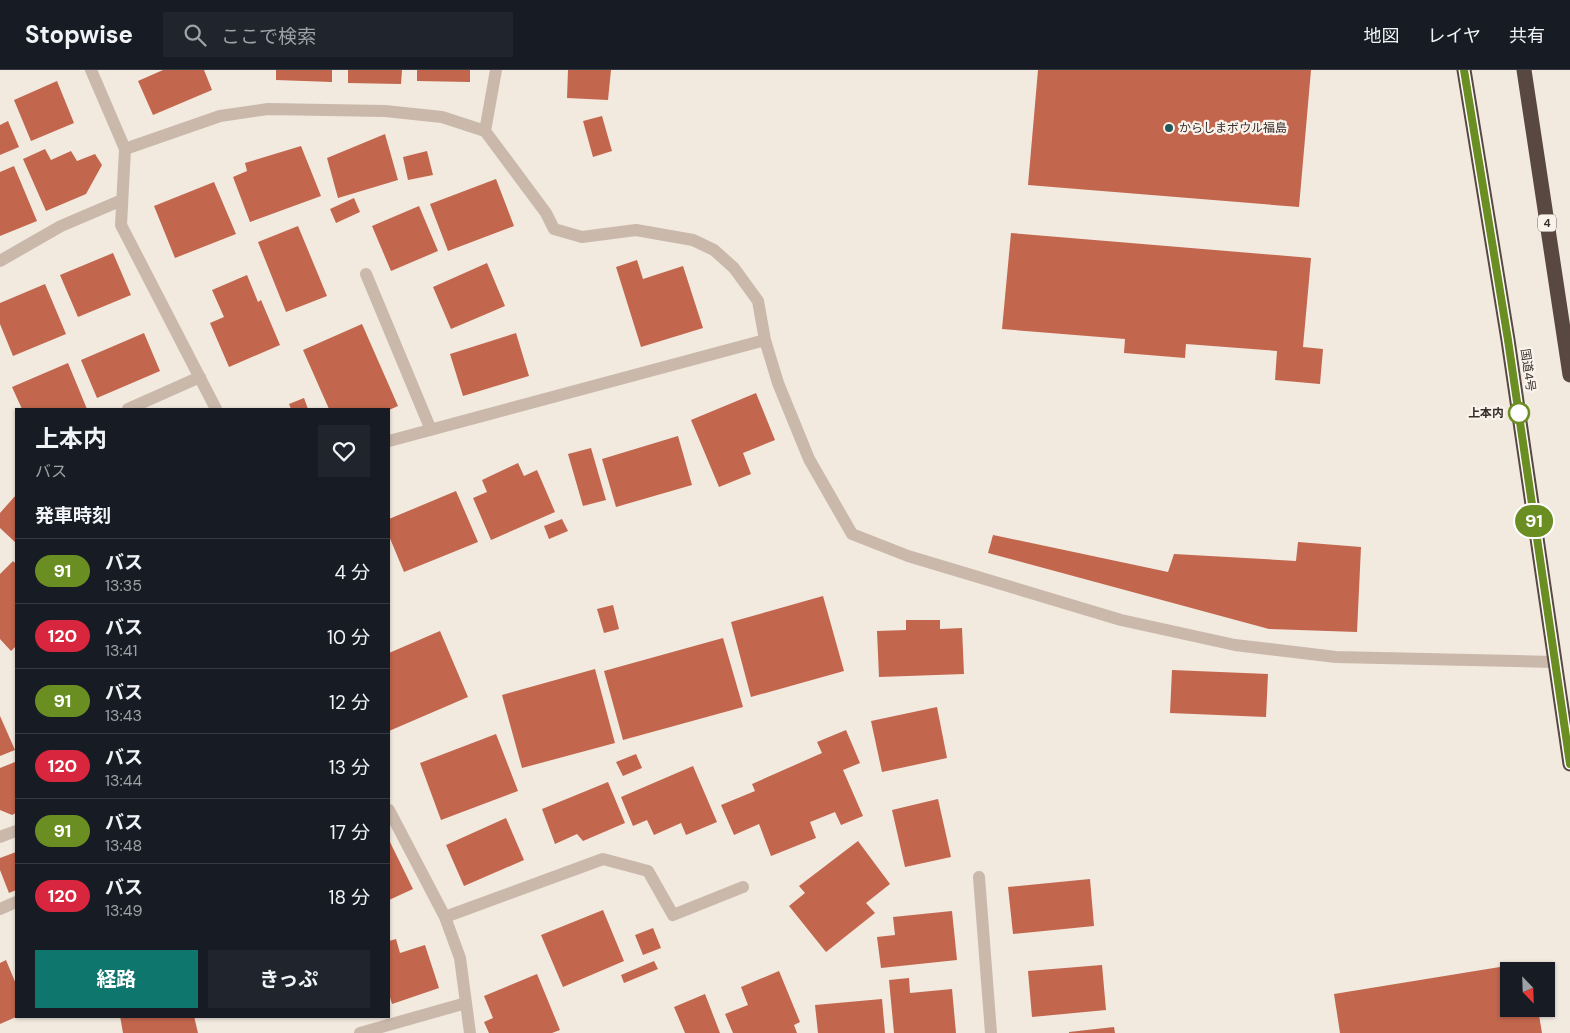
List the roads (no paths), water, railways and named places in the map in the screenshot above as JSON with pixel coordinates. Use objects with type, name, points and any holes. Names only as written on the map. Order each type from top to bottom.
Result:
[{"type":"highway","name":"国道4号","points":[[1464,70],[1508,340],[1570,764]]},
{"type":"highway","name":"4","points":[[1524,70],[1570,375]]},
{"type":"street","points":[[91,70],[125,149],[121,225],[216,408]]},
{"type":"street","points":[[485,131],[496,70]]},
{"type":"street","points":[[125,149],[220,116],[268,109],[385,111],[442,117],[485,131],[546,213],[554,230],[582,237],[636,230],[693,240],[714,250],[734,268],[758,301],[764,340],[778,382],[809,459],[852,534],[908,556],[1121,620],[1234,645],[1336,657],[1554,662]]},
{"type":"street","points":[[0,261],[61,226],[122,200]]},
{"type":"street","points":[[366,274],[431,430]]},
{"type":"street","points":[[390,441],[764,340]]},
{"type":"street","points":[[130,408],[200,377]]},
{"type":"street","points":[[390,812],[446,917],[460,958],[470,1033]]},
{"type":"street","points":[[0,837],[15,831]]},
{"type":"street","points":[[446,917],[603,859],[648,871],[673,916],[743,887]]},
{"type":"street","points":[[979,877],[990,1033]]},
{"type":"street","points":[[0,909],[15,902]]},
{"type":"street","points":[[360,1033],[466,1003]]},
{"type":"place","name":"からしまボウル福島","points":[[1169,128]]},
{"type":"place","name":"上本内","points":[[1519,413]]}]
